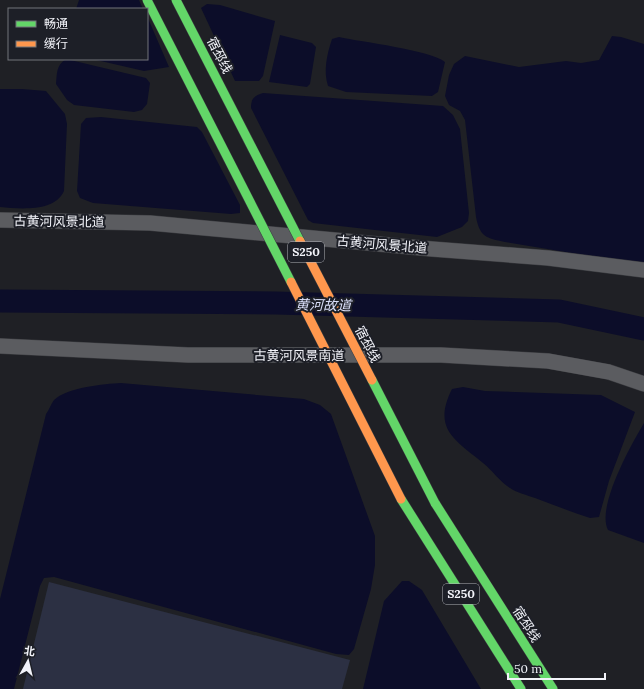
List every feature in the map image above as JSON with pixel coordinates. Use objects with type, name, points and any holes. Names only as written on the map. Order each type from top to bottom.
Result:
[{"type":"main road","name":"S250","points":[[147,0],[401,499],[521,689]]},
{"type":"main road","name":"宿邳线","points":[[176,0],[435,503],[553,689]]},
{"type":"street","name":"古黄河风景北道","points":[[0,220],[150,222],[432,249],[548,258],[644,270]]},
{"type":"street","name":"古黄河风景南道","points":[[0,346],[188,355],[441,354],[548,362],[609,372],[644,384]]},
{"type":"shaded area","points":[[79,0],[139,0],[143,8],[76,8]]},
{"type":"shaded area","points":[[207,4],[220,5],[275,21],[263,76],[259,81],[235,81],[201,8]]},
{"type":"shaded area","points":[[148,18],[169,67],[144,71],[96,60],[148,60]]},
{"type":"shaded area","points":[[280,35],[312,43],[316,47],[310,84],[307,87],[269,82]]},
{"type":"shaded area","points":[[612,36],[621,37],[644,44],[644,265],[505,242],[485,236],[480,229],[476,217],[465,120],[460,111],[449,105],[445,96],[449,75],[454,64],[465,56],[519,67],[566,61],[581,63],[599,60]]},
{"type":"shaded area","points":[[339,37],[411,50],[426,54],[445,62],[438,92],[432,96],[346,92],[328,86],[326,74],[327,57],[332,39]]},
{"type":"shaded area","points":[[70,60],[146,78],[150,83],[147,104],[142,110],[134,112],[74,105],[67,100],[56,84],[57,73],[60,64],[63,61]]},
{"type":"shaded area","points":[[0,89],[46,91],[65,114],[67,124],[64,191],[53,203],[36,208],[0,207]]},
{"type":"shaded area","points":[[263,93],[443,106],[453,115],[460,129],[469,213],[468,221],[462,227],[437,237],[313,223],[308,220],[251,108],[254,98]]},
{"type":"shaded area","points":[[101,117],[197,127],[202,132],[240,205],[240,213],[231,214],[93,203],[80,198],[77,191],[81,124],[86,118]]},
{"type":"shaded area","points":[[121,383],[304,399],[320,405],[331,414],[375,536],[375,565],[371,589],[354,649],[349,655],[336,654],[54,577],[44,578],[40,586],[14,689],[0,689],[0,599],[46,414],[54,400],[68,392],[86,387]]},
{"type":"shaded area","points":[[463,387],[485,391],[601,395],[635,412],[609,481],[599,517],[590,518],[513,490],[456,440],[446,424],[444,414],[446,403],[452,389]]},
{"type":"shaded area","points":[[644,423],[644,543],[608,530],[606,520],[607,507],[617,476]]},
{"type":"shaded area","points":[[402,581],[409,581],[422,590],[481,689],[363,689],[384,601]]},
{"type":"shaded area","points":[[49,582],[350,660],[342,689],[23,689]]},
{"type":"waterway","name":"黄河故道","points":[[0,301],[276,303],[559,311],[644,329]]},
{"type":"traffic: fast","points":[[147,0],[291,282]]},
{"type":"traffic: fast","points":[[176,0],[300,241]]},
{"type":"traffic: fast","points":[[372,380],[435,503]]},
{"type":"traffic: fast","points":[[401,499],[521,689]]},
{"type":"traffic: fast","points":[[435,503],[553,689]]},
{"type":"traffic: slow","points":[[300,241],[372,380]]},
{"type":"traffic: slow","points":[[291,282],[401,499]]}]
